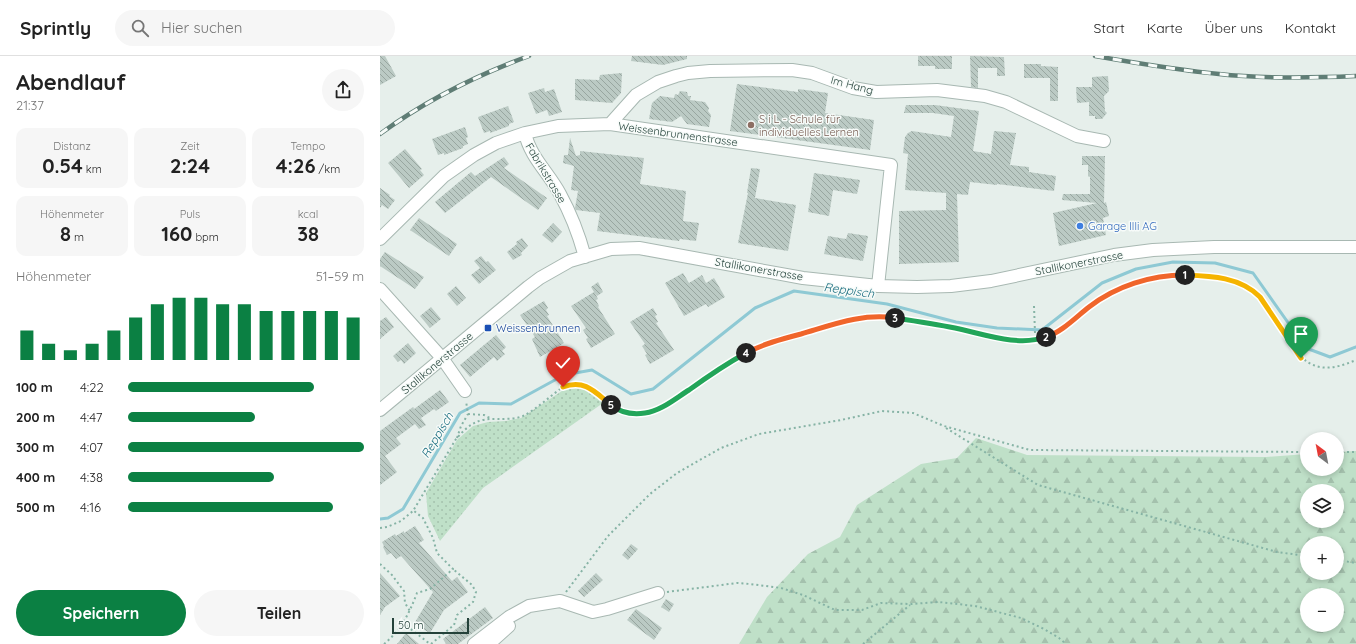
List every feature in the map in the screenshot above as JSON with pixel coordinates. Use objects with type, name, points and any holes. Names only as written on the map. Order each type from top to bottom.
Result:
[{"type":"street","name":"Im Hang","points":[[610,124],[636,95],[658,82],[676,76],[688,73],[710,71],[792,70],[812,73],[853,88],[876,92],[937,90],[986,96],[1006,102],[1077,136],[1104,141]]},
{"type":"street","name":"Weissenbrunnenstrasse","points":[[380,239],[444,176],[474,155],[496,143],[525,133],[558,126],[610,124],[891,166],[878,286]]},
{"type":"street","name":"Fabrikstrasse","points":[[525,133],[531,150],[560,193],[573,219],[585,257]]},
{"type":"street","name":"Stallikonerstrasse","points":[[380,410],[534,282],[570,261],[611,249],[639,248],[803,278],[878,286],[917,288],[951,286],[991,281],[1114,255],[1153,250],[1214,247],[1356,247]]},
{"type":"street","points":[[380,289],[442,358],[465,394]]},
{"type":"street","points":[[474,644],[509,617],[529,606],[560,601],[593,612],[658,593]]},
{"type":"street","points":[[489,644],[510,625]]},
{"type":"path","points":[[380,528],[401,521],[413,511],[456,439],[464,429],[472,423],[491,418],[506,419],[523,416],[563,387],[577,384],[584,385],[623,412],[632,414],[647,413],[672,401],[732,361],[753,349],[844,321],[869,316],[897,318],[1004,339],[1026,341],[1038,340],[1050,336],[1096,302],[1124,287],[1162,277],[1182,275],[1201,276],[1227,279],[1241,283],[1252,289],[1260,297],[1301,358],[1309,363],[1318,367],[1329,368],[1347,364],[1356,360]]},
{"type":"path","points":[[1034,306],[1035,333],[1038,340]]},
{"type":"path","points":[[456,439],[468,414],[465,394]]},
{"type":"path","points":[[560,601],[608,536],[650,494],[677,474],[721,448],[759,434],[841,420],[882,411],[913,413],[944,426],[1030,450],[1300,452]]},
{"type":"path","points":[[468,414],[484,415],[491,418]]},
{"type":"path","points":[[944,426],[1038,485],[1277,552],[1300,555]]},
{"type":"path","points":[[1344,452],[1356,452]]},
{"type":"path","points":[[403,623],[430,644],[454,625],[457,615],[473,602],[476,592],[472,585],[437,553],[433,538],[423,518],[413,511]]},
{"type":"path","points":[[1344,561],[1356,563]]},
{"type":"path","points":[[380,564],[392,574],[404,591],[405,603],[410,611]]},
{"type":"path","points":[[384,644],[395,635],[403,623],[410,611],[417,593],[430,589],[453,569]]},
{"type":"path","points":[[658,593],[737,583],[781,588],[803,595],[835,610],[862,610],[881,604],[939,602],[975,606],[1021,618],[1044,629],[1066,644]]},
{"type":"path","points":[[863,644],[910,604]]},
{"type":"green space","points":[[582,388],[603,403],[483,488],[440,541],[428,516],[426,493],[457,440],[473,426],[488,422],[521,418],[565,389]]},
{"type":"green space","points":[[976,438],[1027,455],[1266,457],[1300,455],[1300,476],[1344,476],[1344,452],[1356,451],[1356,644],[739,644],[767,597],[808,554],[840,537],[857,505],[921,464],[957,458]]},
{"type":"building","points":[[380,56],[385,56],[396,76],[380,85]]},
{"type":"building","points":[[632,56],[687,56],[687,59],[663,65],[631,61]]},
{"type":"building","points":[[918,56],[952,56],[952,69],[935,69],[935,66],[918,66]]},
{"type":"building","points":[[970,56],[1004,57],[1005,76],[997,76],[997,68],[978,68],[978,88],[971,87]]},
{"type":"building","points":[[1024,64],[1041,64],[1041,66],[1058,67],[1058,101],[1050,101],[1050,78],[1024,78]]},
{"type":"building","points":[[622,73],[621,93],[612,103],[575,100],[575,79],[599,80],[600,75]]},
{"type":"building","points":[[1108,76],[1109,91],[1104,96],[1105,111],[1107,113],[1102,119],[1095,119],[1095,116],[1089,116],[1089,102],[1077,103],[1076,87],[1092,87],[1092,77]]},
{"type":"building","points":[[737,84],[798,92],[798,89],[828,93],[825,113],[874,120],[870,150],[730,131]]},
{"type":"building","points":[[544,88],[545,92],[554,89],[562,112],[549,116],[547,110],[536,114],[528,93]]},
{"type":"building","points":[[680,91],[687,92],[688,96],[691,96],[690,100],[705,102],[711,115],[709,127],[687,124],[681,116],[672,122],[649,119],[652,103],[660,96],[674,98],[675,94],[678,95]]},
{"type":"building","points":[[906,105],[935,105],[979,111],[973,151],[991,154],[994,131],[1016,133],[1010,165],[1029,167],[1029,172],[1056,176],[1054,191],[970,182],[968,195],[957,194],[959,262],[899,264],[899,211],[946,210],[946,193],[905,190],[908,154],[903,153],[905,137],[912,131],[951,137],[954,116],[933,113],[904,113]]},
{"type":"building","points":[[508,106],[514,122],[509,124],[509,126],[490,133],[490,131],[484,133],[478,117]]},
{"type":"building","points":[[465,127],[468,137],[466,138],[468,144],[463,146],[463,148],[444,155],[444,153],[438,155],[432,139]]},
{"type":"building","points":[[570,138],[576,156],[580,155],[580,151],[644,158],[640,184],[686,191],[683,221],[699,223],[696,241],[680,239],[679,241],[597,231],[600,213],[576,210],[575,208],[578,191],[571,190],[574,166],[563,163],[564,155],[568,155]]},
{"type":"building","points":[[405,149],[422,169],[420,170],[424,175],[409,188],[388,163]]},
{"type":"building","points":[[1082,156],[1105,156],[1104,203],[1106,202],[1109,216],[1103,218],[1106,235],[1059,246],[1053,213],[1097,203],[1062,200],[1063,194],[1090,194],[1088,165],[1082,165]]},
{"type":"building","points":[[504,157],[509,164],[504,168],[547,198],[538,210],[491,177],[445,213],[435,202],[471,172],[475,176]]},
{"type":"building","points":[[751,168],[760,169],[755,198],[796,205],[788,251],[738,243],[748,193]]},
{"type":"building","points":[[814,173],[860,180],[857,194],[833,190],[829,216],[808,212]]},
{"type":"building","points":[[380,188],[395,200],[388,209],[382,205],[380,208]]},
{"type":"building","points":[[419,218],[457,244],[449,256],[410,230]]},
{"type":"building","points":[[553,223],[562,232],[552,243],[542,235]]},
{"type":"building","points":[[848,233],[868,236],[863,261],[824,254],[828,236],[846,239]]},
{"type":"building","points":[[522,238],[528,246],[521,253],[522,255],[513,260],[507,252]]},
{"type":"building","points":[[385,252],[424,277],[415,289],[380,266],[380,259]]},
{"type":"building","points":[[481,256],[496,270],[479,284],[471,275],[480,268],[474,261]]},
{"type":"building","points":[[683,273],[689,283],[702,275],[706,283],[714,278],[725,297],[708,307],[706,304],[684,316],[665,283]]},
{"type":"building","points":[[598,282],[603,292],[597,296],[595,293],[598,299],[596,300],[599,306],[598,307],[615,334],[591,348],[586,339],[588,338],[583,330],[586,328],[571,306],[594,292],[591,287]]},
{"type":"building","points":[[456,286],[466,298],[457,306],[447,294]]},
{"type":"building","points":[[544,301],[548,308],[546,310],[549,315],[547,316],[564,343],[540,357],[532,339],[535,337],[520,315]]},
{"type":"building","points":[[431,307],[441,319],[430,328],[420,316]]},
{"type":"building","points":[[653,308],[657,315],[655,316],[658,322],[656,323],[674,350],[650,364],[645,355],[647,354],[642,346],[645,344],[630,322]]},
{"type":"building","points":[[386,317],[394,327],[380,339],[380,321]]},
{"type":"building","points":[[496,335],[506,347],[502,351],[505,354],[497,361],[494,357],[470,377],[460,365]]},
{"type":"building","points":[[408,343],[416,353],[404,364],[401,360],[398,362],[393,356]]},
{"type":"building","points":[[440,390],[449,402],[436,411],[434,409],[421,418],[426,425],[419,429],[415,424],[396,438],[401,444],[385,456],[397,472],[380,485],[380,431]]},
{"type":"building","points":[[415,526],[424,540],[419,543],[452,581],[457,577],[468,592],[444,610],[430,633],[414,624],[433,592],[401,556],[396,559],[391,553],[387,555],[382,542],[395,534],[396,536],[404,531],[404,533]]},
{"type":"building","points":[[631,544],[638,549],[628,560],[622,555]]},
{"type":"building","points":[[380,573],[400,596],[385,607],[380,615]]},
{"type":"building","points":[[596,573],[603,580],[584,597],[578,591]]},
{"type":"building","points":[[666,599],[674,604],[669,612],[661,607]]},
{"type":"building","points":[[485,607],[493,618],[458,644],[446,644],[443,639]]},
{"type":"building","points":[[636,609],[662,628],[654,640],[627,620]]},
{"type":"building","points":[[406,633],[419,644],[397,644]]},
{"type":"waterway","name":"Reppisch","points":[[380,519],[388,518],[403,509],[460,413],[479,403],[511,404],[564,375],[592,370],[631,394],[653,389],[755,308],[794,291],[887,304],[956,322],[997,328],[1042,330],[1102,283],[1136,269],[1173,262],[1215,263],[1253,273],[1306,348],[1330,357],[1356,347]]},
{"type":"railway","points":[[380,134],[433,100],[471,80],[529,56]]},
{"type":"railway","points":[[1095,56],[1236,76],[1287,78],[1356,76]]},
{"type":"place","name":"S i L - Schule für individuelles Lernen","points":[[751,125]]},
{"type":"place","name":"Garage Illi AG","points":[[1080,226]]},
{"type":"place","name":"Weissenbrunnen","points":[[488,328]]},
{"type":"route","points":[[563,387],[577,384],[584,385],[623,412],[632,414],[647,413],[672,401],[732,361],[753,349],[844,321],[869,316],[884,316],[953,328],[1004,339],[1026,341],[1038,340],[1050,336],[1091,305],[1124,287],[1142,281],[1182,275],[1227,279],[1241,283],[1252,289],[1260,297],[1301,358]]}]
